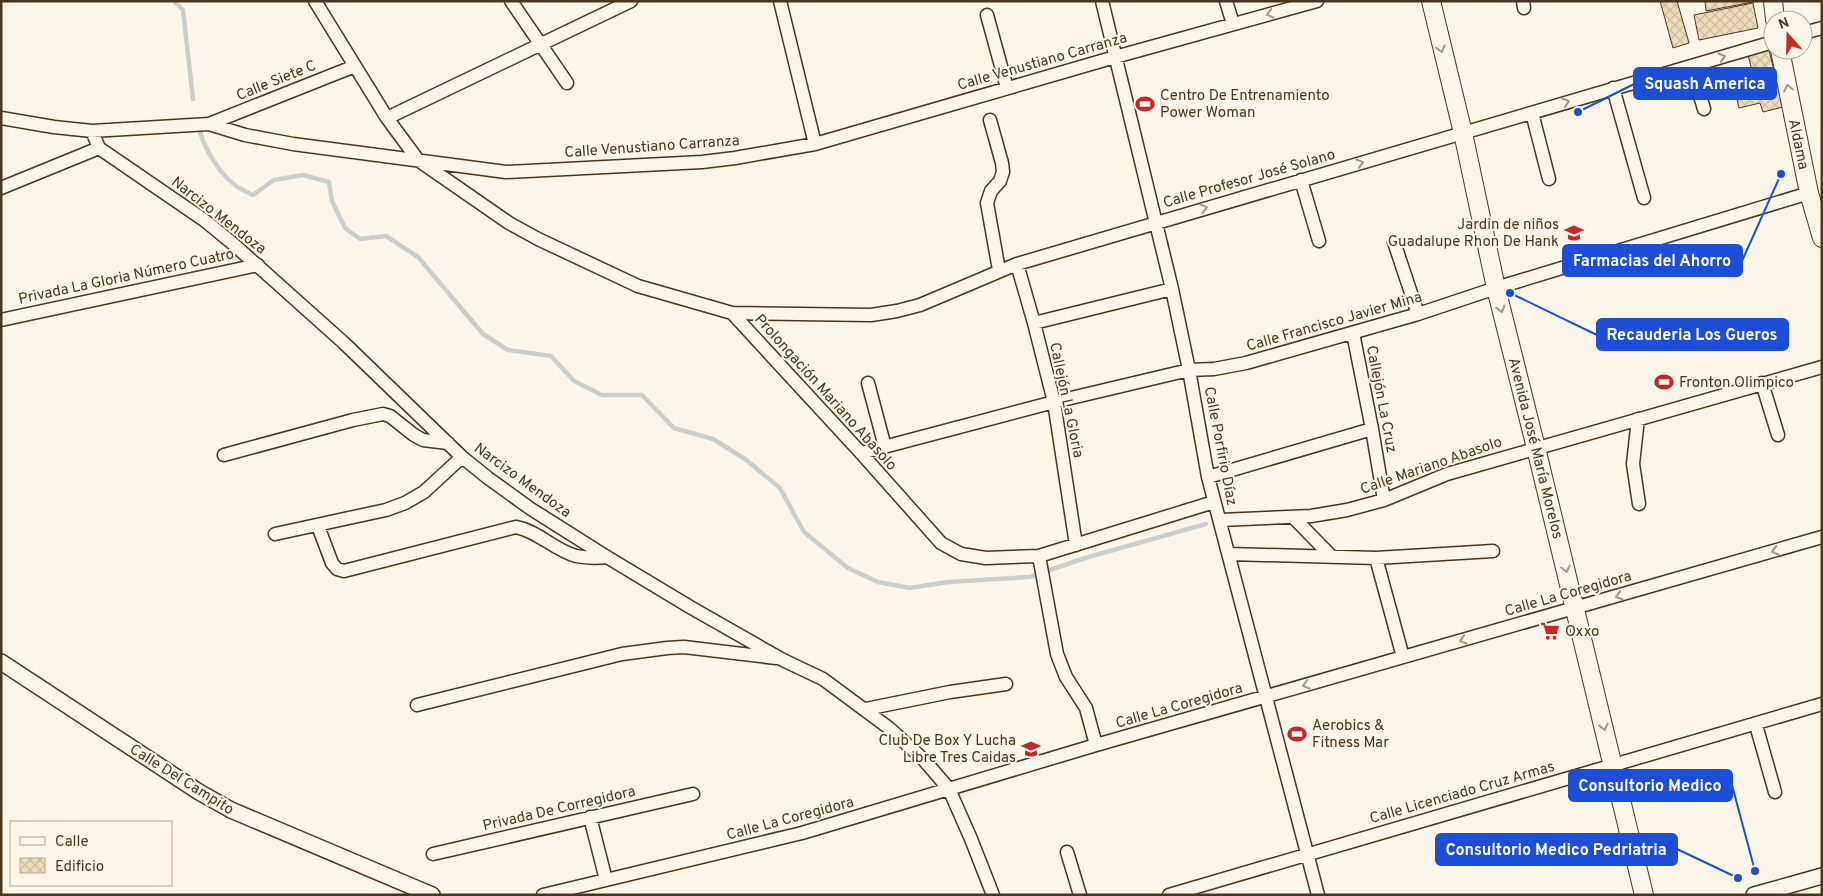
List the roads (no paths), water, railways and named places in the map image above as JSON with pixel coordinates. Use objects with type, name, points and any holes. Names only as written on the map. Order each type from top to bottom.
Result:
[{"type":"main road","name":"Avenida José María Morelos","points":[[1431,1],[1496,288],[1644,895]]},
{"type":"main road","name":"Aldama","points":[[1782,60],[1809,193],[1822,238]]},
{"type":"street","points":[[315,1],[387,118],[418,160]]},
{"type":"street","points":[[512,1],[567,84]]},
{"type":"street","points":[[387,118],[631,1]]},
{"type":"street","points":[[780,1],[815,144]]},
{"type":"street","name":"Calle Porfirio Díaz","points":[[1102,1],[1172,289],[1214,502],[1318,895]]},
{"type":"street","points":[[1226,1],[1233,24]]},
{"type":"street","name":"Calle Venustiano Carranza","points":[[1,118],[92,131],[209,124],[245,135],[293,144],[506,172],[702,162],[815,144],[1317,1]]},
{"type":"street","points":[[987,15],[1007,88]]},
{"type":"street","name":"Calle Profesor José Solano","points":[[732,314],[871,315],[897,311],[928,301],[1017,264],[1763,45]]},
{"type":"street","name":"Calle Siete C","points":[[209,124],[355,66]]},
{"type":"street","points":[[1692,66],[1704,109]]},
{"type":"street","points":[[1613,88],[1644,198]]},
{"type":"street","points":[[1532,113],[1549,179]]},
{"type":"street","points":[[990,120],[1003,172],[1000,181],[991,191],[987,203],[999,270]]},
{"type":"street","points":[[1,188],[99,148],[92,131]]},
{"type":"street","name":"Narcizo Mendoza","points":[[99,148],[204,220],[258,265],[344,343],[462,457],[488,478],[531,509],[607,558],[783,660],[823,680],[889,728],[924,760],[949,789],[993,895]]},
{"type":"street","name":"Prolongación Mariano Abasolo","points":[[418,160],[538,240],[638,286],[732,314],[861,452],[940,543],[961,554],[1040,562],[1076,545],[1214,502]]},
{"type":"street","points":[[1302,180],[1319,241]]},
{"type":"street","name":"Calle Francisco Javier Mina","points":[[861,452],[1054,402],[1189,370],[1229,367],[1418,314],[1496,288],[1809,193]]},
{"type":"street","points":[[1394,242],[1418,314]]},
{"type":"street","name":"Callejón La Gloria","points":[[1017,264],[1054,402],[1076,545]]},
{"type":"street","name":"Privada La Gloria Número Cuatro","points":[[1,320],[258,265]]},
{"type":"street","points":[[1034,323],[1172,289]]},
{"type":"street","name":"Callejón La Cruz","points":[[1352,333],[1372,429],[1384,500]]},
{"type":"street","name":"Calle Mariano Abasolo","points":[[1220,520],[1311,516],[1347,510],[1384,500],[1447,474],[1822,367]]},
{"type":"street","points":[[868,383],[885,447]]},
{"type":"street","points":[[1762,383],[1778,435]]},
{"type":"street","points":[[224,456],[353,420],[383,414],[390,416],[423,440],[448,443]]},
{"type":"street","points":[[1638,419],[1633,464],[1639,504]]},
{"type":"street","points":[[1208,477],[1372,429]]},
{"type":"street","points":[[275,534],[386,510],[406,503],[424,492],[462,457]]},
{"type":"street","points":[[1293,517],[1332,556]]},
{"type":"street","points":[[318,526],[332,563],[337,569],[344,571],[516,527],[526,528],[576,556],[607,558]]},
{"type":"street","name":"Calle La Coregidora","points":[[543,895],[802,833],[1096,745],[1822,537]]},
{"type":"street","points":[[1228,554],[1376,558],[1493,550]]},
{"type":"street","points":[[1376,558],[1403,657]]},
{"type":"street","points":[[1040,562],[1056,654],[1060,666],[1086,708],[1096,745]]},
{"type":"street","points":[[417,705],[622,654],[667,648],[684,647],[736,652],[783,660]]},
{"type":"street","name":"Calle Del Campito","points":[[1,662],[199,792],[231,810],[432,895]]},
{"type":"street","points":[[866,710],[950,692],[1006,684]]},
{"type":"street","name":"Calle Licenciado Cruz Armas","points":[[1169,895],[1822,704]]},
{"type":"street","points":[[1756,724],[1775,792]]},
{"type":"street","name":"Privada De Corregidora","points":[[433,854],[693,794]]},
{"type":"street","points":[[590,817],[606,880]]},
{"type":"street","points":[[1067,852],[1080,895]]},
{"type":"street","points":[[1754,895],[1822,876]]},
{"type":"waterway","points":[[174,1],[183,10],[193,99]]},
{"type":"waterway","points":[[200,132],[209,154],[218,168],[229,180],[253,195],[274,180],[303,175],[329,182],[332,201],[345,228],[360,239],[386,236],[418,257],[483,334],[508,350],[551,356],[574,381],[602,395],[642,395],[674,428],[713,439],[745,459],[780,488],[804,532],[848,568],[878,582],[910,588],[948,582],[1030,577],[1085,558],[1206,524]]},
{"type":"place","name":"Centro De Entrenamiento Power Woman","points":[[1145,104]]},
{"type":"place","name":"Squash America","points":[[1578,112]]},
{"type":"place","name":"Farmacias del Ahorro","points":[[1781,174]]},
{"type":"place","name":"Jardin de niños Guadalupe Rhon De Hank","points":[[1574,233]]},
{"type":"place","name":"Recauderia Los Gueros","points":[[1510,293]]},
{"type":"place","name":"Fronton Olimpico","points":[[1664,382]]},
{"type":"place","name":"Oxxo","points":[[1550,631]]},
{"type":"place","name":"Aerobics & Fitness Mar","points":[[1297,734]]},
{"type":"place","name":"Club De Box Y Lucha Libre Tres Caidas","points":[[1031,749]]},
{"type":"place","name":"Consultorio Medico","points":[[1755,871]]},
{"type":"place","name":"Consultorio Medico Pedriatria","points":[[1738,878]]}]
